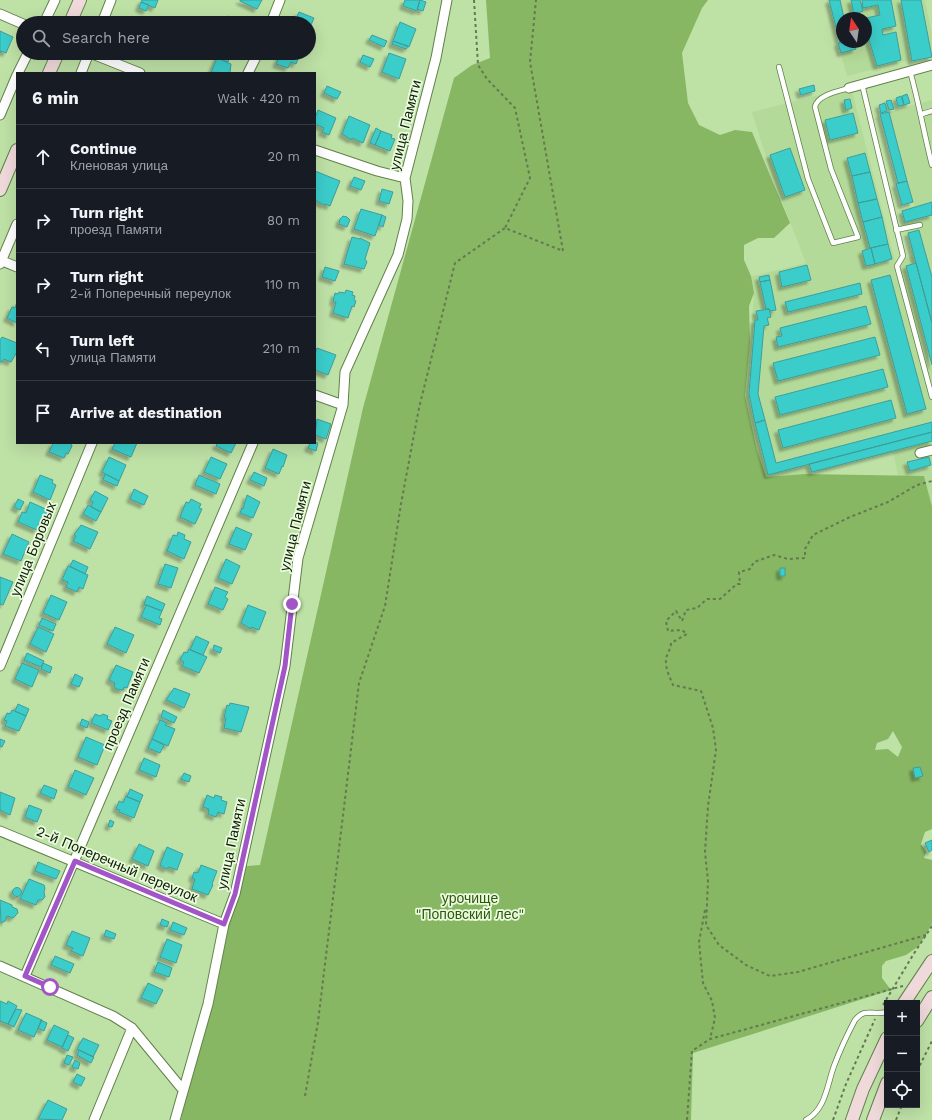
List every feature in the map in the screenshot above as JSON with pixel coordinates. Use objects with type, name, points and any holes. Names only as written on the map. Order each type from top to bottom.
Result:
[{"type":"main road","points":[[73,16],[80,0]]},
{"type":"main road","points":[[49,72],[55,60]]},
{"type":"main road","points":[[0,190],[16,152]]},
{"type":"main road","points":[[906,1000],[932,961]]},
{"type":"main road","points":[[920,1016],[932,997]]},
{"type":"main road","points":[[852,1120],[863,1089],[884,1044]]},
{"type":"main road","points":[[873,1120],[884,1091]]},
{"type":"street","points":[[48,16],[56,0]]},
{"type":"street","points":[[105,16],[111,0]]},
{"type":"street","points":[[274,16],[280,0]]},
{"type":"street","name":"улица Памяти","points":[[175,1120],[208,1004],[224,924],[235,894],[285,666],[298,558],[343,405],[345,372],[398,255],[407,219],[408,201],[405,178],[436,58],[447,0]]},
{"type":"street","points":[[0,14],[16,21]]},
{"type":"street","points":[[19,72],[25,60]]},
{"type":"street","points":[[81,72],[87,60]]},
{"type":"street","points":[[108,60],[138,72]]},
{"type":"street","points":[[248,72],[254,60]]},
{"type":"street","points":[[849,88],[932,65]]},
{"type":"street","points":[[0,115],[16,79]]},
{"type":"street","points":[[316,150],[378,171],[405,178]]},
{"type":"street","points":[[16,226],[1,261],[16,267]]},
{"type":"street","points":[[316,395],[343,405]]},
{"type":"street","name":"улица Боровых","points":[[0,666],[92,444]]},
{"type":"street","name":"проезд Памяти","points":[[25,976],[253,444]]},
{"type":"street","points":[[920,453],[932,450]]},
{"type":"street","name":"2-й Поперечный переулок","points":[[0,831],[224,924]]},
{"type":"street","points":[[0,966],[113,1016],[132,1028],[183,1090]]},
{"type":"street","points":[[94,1120],[132,1028]]},
{"type":"lane","points":[[779,67],[808,179],[833,243],[858,237],[831,169],[815,107],[816,102],[820,98],[849,88]]},
{"type":"lane","points":[[910,71],[922,114],[922,128],[932,165]]},
{"type":"lane","points":[[862,84],[903,256],[897,266],[932,398]]},
{"type":"lane","points":[[922,114],[932,111]]},
{"type":"lane","points":[[896,230],[920,225]]},
{"type":"lane","points":[[806,1120],[813,1116],[822,1104],[834,1066],[855,1020],[860,1014],[867,1012],[877,1015],[884,1013]]},
{"type":"path","points":[[305,1096],[318,1022],[359,683],[385,606],[401,504],[419,408],[455,263],[505,228],[530,178],[515,108],[487,79],[478,65],[474,0]]},
{"type":"path","points":[[505,228],[563,252],[530,62],[536,0]]},
{"type":"path","points":[[926,935],[798,972],[770,976],[746,965],[719,945],[706,925],[708,881],[705,852],[708,806],[716,750],[713,728],[701,691],[673,685],[668,675],[666,658],[671,650],[671,643],[688,634],[682,630],[668,631],[666,622],[676,611],[682,621],[686,610],[697,608],[707,599],[720,599],[737,584],[740,584],[739,572],[750,569],[754,562],[774,555],[788,560],[805,558],[805,549],[813,535],[850,517],[888,502],[917,484],[932,481]]},
{"type":"path","points":[[706,904],[699,942],[703,983],[712,1001],[715,1018],[710,1039]]},
{"type":"path","points":[[687,1120],[692,1051],[710,1039],[917,983]]},
{"type":"path","points":[[920,1065],[932,1042]]},
{"type":"path","points":[[896,1120],[901,1108]]},
{"type":"shaded area","points":[[826,0],[925,0],[932,33],[932,55],[847,76],[839,48],[872,48],[872,12],[836,12],[836,36]]},
{"type":"shaded area","points":[[851,87],[895,261],[913,256],[900,210],[914,206],[889,112],[932,100],[932,628],[893,452],[766,486],[745,395],[754,296],[749,277],[806,263],[771,173],[752,112]]},
{"type":"green space","name":"урочище \"Поповский лес\"","points":[[486,0],[708,0],[702,8],[682,53],[688,103],[699,125],[720,135],[735,130],[752,132],[790,223],[774,238],[758,238],[744,245],[744,260],[751,276],[754,293],[749,306],[750,343],[745,396],[757,450],[766,477],[805,474],[924,476],[932,507],[932,829],[925,832],[921,844],[926,852],[924,858],[932,860],[932,924],[919,946],[906,955],[886,961],[882,966],[882,978],[891,990],[693,1053],[691,1120],[181,1120],[185,1095],[238,867],[260,865],[363,408],[454,78],[472,65],[490,58]],"holes":[[[893,731],[902,747],[898,757],[888,749],[875,750],[877,743],[888,739]]]},
{"type":"building","points":[[142,0],[158,0],[155,8],[141,2]]},
{"type":"building","points":[[240,0],[262,0],[257,9]]},
{"type":"building","points":[[405,0],[420,0],[417,11],[403,6]]},
{"type":"building","points":[[420,0],[426,2],[423,11],[417,9]]},
{"type":"building","points":[[829,0],[840,0],[843,12],[836,12],[836,27]]},
{"type":"building","points":[[851,0],[860,0],[863,11],[854,12]]},
{"type":"building","points":[[862,0],[891,0],[896,26],[882,29],[883,35],[896,32],[901,60],[877,66],[872,48],[872,17],[880,15],[878,5],[863,8]]},
{"type":"building","points":[[901,0],[921,0],[932,57],[912,61]]},
{"type":"building","points":[[141,2],[149,5],[146,11],[139,8]]},
{"type":"building","points":[[299,12],[309,16],[297,16]]},
{"type":"building","points":[[400,22],[416,29],[409,47],[393,41]]},
{"type":"building","points":[[0,31],[13,37],[6,53],[1,51],[0,53]]},
{"type":"building","points":[[372,35],[387,41],[384,47],[369,40]]},
{"type":"building","points":[[393,41],[408,46],[406,49],[392,44]]},
{"type":"building","points":[[840,48],[856,48],[856,49],[841,53]]},
{"type":"building","points":[[389,53],[406,59],[399,79],[382,72]]},
{"type":"building","points":[[363,55],[374,59],[370,67],[360,62]]},
{"type":"building","points":[[216,60],[222,60],[231,64],[230,72],[211,72]]},
{"type":"building","points":[[278,60],[298,60],[296,64],[291,62],[288,68],[276,64]]},
{"type":"building","points":[[814,85],[815,91],[801,95],[799,89]]},
{"type":"building","points":[[327,86],[341,92],[337,99],[324,93]]},
{"type":"building","points":[[907,94],[910,103],[904,105],[902,96]]},
{"type":"building","points":[[901,96],[904,105],[898,106],[896,98]]},
{"type":"building","points":[[850,99],[852,108],[846,110],[844,100]]},
{"type":"building","points":[[891,100],[894,109],[889,110],[886,101]]},
{"type":"building","points":[[885,103],[887,111],[881,113],[879,105]]},
{"type":"building","points":[[318,110],[336,118],[329,135],[322,132],[324,128],[316,124],[316,115]]},
{"type":"building","points":[[889,112],[907,181],[898,183],[880,114]]},
{"type":"building","points":[[853,113],[858,133],[830,140],[825,120]]},
{"type":"building","points":[[349,116],[370,125],[363,143],[352,138],[352,140],[342,134]]},
{"type":"building","points":[[376,128],[381,131],[375,145],[370,143]]},
{"type":"building","points":[[381,131],[392,135],[391,138],[395,139],[390,151],[375,145]]},
{"type":"building","points":[[790,148],[805,190],[785,197],[770,155]]},
{"type":"building","points":[[865,153],[870,172],[852,176],[847,158]]},
{"type":"building","points":[[316,171],[340,181],[330,206],[324,205],[316,201]]},
{"type":"building","points":[[870,172],[877,199],[858,203],[852,176]]},
{"type":"building","points":[[354,177],[365,181],[361,190],[350,186]]},
{"type":"building","points":[[907,181],[913,202],[902,205],[896,184]]},
{"type":"building","points":[[382,189],[393,192],[389,204],[379,201]]},
{"type":"building","points":[[877,199],[882,217],[863,222],[858,203]]},
{"type":"building","points":[[932,202],[932,215],[905,222],[902,211]]},
{"type":"building","points":[[361,209],[382,215],[375,236],[354,229]]},
{"type":"building","points":[[382,215],[386,217],[383,227],[379,225]]},
{"type":"building","points":[[343,216],[350,220],[347,227],[339,224],[340,219]]},
{"type":"building","points":[[882,217],[888,244],[870,248],[863,222]]},
{"type":"building","points":[[919,230],[932,277],[932,323],[908,233]]},
{"type":"building","points":[[352,237],[360,238],[370,243],[365,259],[367,262],[364,269],[344,264]]},
{"type":"building","points":[[888,244],[892,259],[875,264],[871,248]]},
{"type":"building","points":[[871,248],[875,264],[866,266],[862,251]]},
{"type":"building","points":[[916,263],[932,323],[932,365],[906,266]]},
{"type":"building","points":[[807,265],[811,280],[782,287],[779,272]]},
{"type":"building","points":[[325,267],[339,271],[335,281],[322,277]]},
{"type":"building","points":[[769,275],[770,280],[760,282],[759,277]]},
{"type":"building","points":[[890,275],[926,409],[907,414],[871,280]]},
{"type":"building","points":[[770,280],[776,310],[770,311],[769,309],[766,309],[760,282]]},
{"type":"building","points":[[860,283],[862,294],[788,312],[785,302]]},
{"type":"building","points":[[346,290],[353,292],[352,295],[355,296],[354,300],[356,301],[354,307],[352,306],[348,318],[333,313],[336,302],[333,302],[335,293],[345,293]]},
{"type":"building","points":[[16,305],[16,322],[7,318],[12,307],[15,308]]},
{"type":"building","points":[[866,306],[871,324],[778,347],[776,337],[782,336],[780,328]]},
{"type":"building","points":[[769,309],[771,317],[767,318],[769,325],[764,326],[758,394],[765,420],[755,423],[749,394],[755,320],[758,320],[756,311]]},
{"type":"building","points":[[2,337],[16,343],[16,354],[11,362],[4,359],[2,362],[0,361],[0,340]]},
{"type":"building","points":[[875,337],[880,355],[778,381],[773,363]]},
{"type":"building","points":[[317,348],[336,355],[328,375],[316,370]]},
{"type":"building","points":[[883,369],[888,387],[780,415],[775,397]]},
{"type":"building","points":[[891,400],[896,418],[783,448],[778,430]]},
{"type":"building","points":[[317,419],[331,424],[326,439],[316,435]]},
{"type":"building","points":[[765,420],[776,463],[932,422],[932,432],[768,475],[755,423]]},
{"type":"building","points":[[932,432],[932,441],[812,472],[809,464]]},
{"type":"building","points":[[318,443],[316,451],[308,448],[310,444]]},
{"type":"building","points":[[53,444],[71,444],[72,446],[64,458],[49,452]]},
{"type":"building","points":[[114,444],[137,444],[131,457],[112,449]]},
{"type":"building","points":[[217,444],[236,444],[231,453],[216,446]]},
{"type":"building","points":[[273,449],[287,455],[279,474],[265,468]]},
{"type":"building","points":[[109,457],[126,465],[119,481],[102,472]]},
{"type":"building","points":[[211,457],[227,464],[220,479],[204,472]]},
{"type":"building","points":[[929,457],[931,465],[910,471],[907,462]]},
{"type":"building","points":[[254,472],[267,478],[264,486],[250,480]]},
{"type":"building","points":[[105,474],[119,481],[117,486],[103,480]]},
{"type":"building","points":[[40,475],[53,480],[52,483],[56,485],[50,500],[33,492]]},
{"type":"building","points":[[199,475],[220,484],[216,494],[195,485]]},
{"type":"building","points":[[134,489],[148,496],[144,505],[130,499]]},
{"type":"building","points":[[95,491],[108,498],[101,512],[91,507],[93,502],[90,500]]},
{"type":"building","points":[[247,495],[260,502],[253,518],[240,513],[242,508],[243,509]]},
{"type":"building","points":[[18,499],[24,502],[20,510],[14,507]]},
{"type":"building","points":[[191,499],[201,504],[199,508],[202,509],[195,524],[180,517],[186,502],[189,503]]},
{"type":"building","points":[[30,502],[48,510],[43,522],[40,521],[37,530],[18,522],[22,512],[26,513]]},
{"type":"building","points":[[88,505],[101,512],[96,521],[83,514]]},
{"type":"building","points":[[81,525],[98,532],[90,549],[73,541],[76,536],[74,535]]},
{"type":"building","points":[[236,527],[252,534],[245,550],[229,544]]},
{"type":"building","points":[[178,532],[185,535],[184,539],[191,542],[184,559],[167,551],[173,535],[177,536]]},
{"type":"building","points":[[12,534],[29,542],[21,561],[3,554]]},
{"type":"building","points":[[226,559],[240,566],[232,584],[218,578]]},
{"type":"building","points":[[73,560],[88,567],[85,574],[70,566]]},
{"type":"building","points":[[165,564],[178,568],[171,588],[158,584]]},
{"type":"building","points":[[68,566],[88,575],[83,589],[79,587],[77,592],[66,587],[68,582],[62,580]]},
{"type":"building","points":[[780,568],[785,568],[785,576],[780,576]]},
{"type":"building","points":[[0,577],[13,582],[3,605],[0,604]]},
{"type":"building","points":[[215,587],[228,592],[225,597],[228,599],[223,610],[208,604]]},
{"type":"building","points":[[51,595],[67,602],[59,620],[43,613]]},
{"type":"building","points":[[147,596],[165,604],[162,611],[144,604]]},
{"type":"building","points":[[146,605],[162,611],[159,618],[162,619],[160,625],[141,617]]},
{"type":"building","points":[[248,605],[266,612],[259,630],[251,627],[251,629],[241,623]]},
{"type":"building","points":[[42,618],[56,624],[53,631],[39,625]]},
{"type":"building","points":[[38,627],[54,634],[46,652],[30,644]]},
{"type":"building","points":[[115,627],[134,635],[126,653],[107,644]]},
{"type":"building","points":[[196,636],[209,642],[203,655],[190,650]]},
{"type":"building","points":[[214,645],[222,648],[220,653],[213,650]]},
{"type":"building","points":[[189,649],[207,657],[199,673],[182,666],[184,662],[180,660],[184,652],[187,653]]},
{"type":"building","points":[[27,653],[44,661],[41,667],[24,660]]},
{"type":"building","points":[[22,663],[39,670],[32,687],[15,679]]},
{"type":"building","points":[[43,663],[52,667],[50,673],[41,669]]},
{"type":"building","points":[[116,665],[133,672],[127,688],[124,687],[123,690],[116,689],[114,686],[115,683],[109,680]]},
{"type":"building","points":[[75,674],[83,678],[79,687],[71,684]]},
{"type":"building","points":[[174,688],[190,694],[184,708],[166,700]]},
{"type":"building","points":[[230,703],[249,707],[241,732],[224,728],[226,718],[224,718],[227,705],[229,706]]},
{"type":"building","points":[[18,704],[29,709],[26,716],[15,711]]},
{"type":"building","points":[[12,710],[26,716],[19,731],[5,726],[7,721],[4,720],[7,713],[10,714]]},
{"type":"building","points":[[163,710],[177,717],[174,723],[161,717]]},
{"type":"building","points":[[95,714],[100,716],[103,714],[108,716],[107,719],[112,721],[108,730],[91,723]]},
{"type":"building","points":[[82,719],[89,722],[87,728],[80,725]]},
{"type":"building","points":[[160,720],[167,723],[165,725],[175,729],[168,746],[152,739]]},
{"type":"building","points":[[86,737],[105,745],[97,765],[78,757]]},
{"type":"building","points":[[0,739],[5,741],[2,747],[0,746]]},
{"type":"building","points":[[152,739],[164,745],[160,753],[148,748]]},
{"type":"building","points":[[144,758],[160,765],[156,777],[139,770]]},
{"type":"building","points":[[920,767],[923,776],[915,778],[913,768]]},
{"type":"building","points":[[75,770],[94,778],[86,795],[68,787]]},
{"type":"building","points":[[184,773],[191,776],[189,782],[181,779]]},
{"type":"building","points":[[44,785],[57,790],[54,799],[40,793]]},
{"type":"building","points":[[130,789],[143,795],[140,802],[127,797]]},
{"type":"building","points":[[0,792],[15,798],[10,815],[0,810]]},
{"type":"building","points":[[207,795],[214,798],[215,795],[222,797],[221,800],[227,802],[224,814],[218,812],[216,817],[208,814],[209,809],[203,807]]},
{"type":"building","points":[[126,796],[140,802],[134,818],[119,812],[120,810],[116,809],[119,801],[123,803]]},
{"type":"building","points":[[29,805],[42,810],[37,822],[25,817]]},
{"type":"building","points":[[110,820],[114,822],[112,827],[108,826]]},
{"type":"building","points":[[932,840],[932,850],[929,852],[925,843]]},
{"type":"building","points":[[139,844],[154,851],[148,866],[132,859]]},
{"type":"building","points":[[167,847],[183,854],[177,870],[169,867],[166,869],[160,865]]},
{"type":"building","points":[[38,862],[60,871],[56,879],[35,871]]},
{"type":"building","points":[[201,865],[217,871],[208,895],[192,889],[195,879],[192,878],[194,872],[198,873]]},
{"type":"building","points":[[29,879],[44,885],[45,888],[45,897],[42,900],[38,900],[36,905],[20,899]]},
{"type":"building","points":[[17,887],[22,892],[17,897],[12,892]]},
{"type":"building","points":[[0,900],[12,905],[12,907],[17,909],[18,913],[13,918],[7,916],[5,921],[1,923]]},
{"type":"building","points":[[162,919],[169,922],[167,927],[160,925]]},
{"type":"building","points":[[173,922],[187,928],[184,935],[170,930]]},
{"type":"building","points":[[106,930],[116,934],[114,939],[104,936]]},
{"type":"building","points":[[72,931],[90,938],[83,956],[71,951],[73,948],[66,945]]},
{"type":"building","points":[[167,939],[182,945],[176,963],[160,957]]},
{"type":"building","points":[[55,956],[74,964],[70,973],[51,965]]},
{"type":"building","points":[[158,962],[172,968],[169,977],[154,972]]},
{"type":"building","points":[[148,983],[163,990],[156,1004],[141,998]]},
{"type":"building","points":[[0,1001],[7,1004],[8,1001],[17,1006],[8,1024],[0,1021]]},
{"type":"building","points":[[16,1009],[22,1010],[14,1027],[8,1024]]},
{"type":"building","points":[[26,1013],[42,1020],[34,1037],[18,1030]]},
{"type":"building","points":[[41,1020],[47,1023],[44,1031],[38,1028]]},
{"type":"building","points":[[54,1025],[69,1032],[62,1047],[47,1040]]},
{"type":"building","points":[[68,1035],[74,1038],[68,1051],[62,1048]]},
{"type":"building","points":[[83,1038],[99,1045],[93,1057],[77,1049]]},
{"type":"building","points":[[79,1050],[94,1057],[91,1063],[77,1055]]},
{"type":"building","points":[[67,1055],[73,1057],[69,1065],[64,1063]]},
{"type":"building","points":[[75,1060],[80,1063],[78,1069],[72,1067]]},
{"type":"building","points":[[77,1074],[85,1078],[81,1086],[73,1082]]},
{"type":"building","points":[[48,1100],[67,1109],[62,1120],[38,1119]]},
{"type":"route","points":[[50,987],[25,976],[75,861],[224,924],[235,894],[285,666],[292,604]]}]
